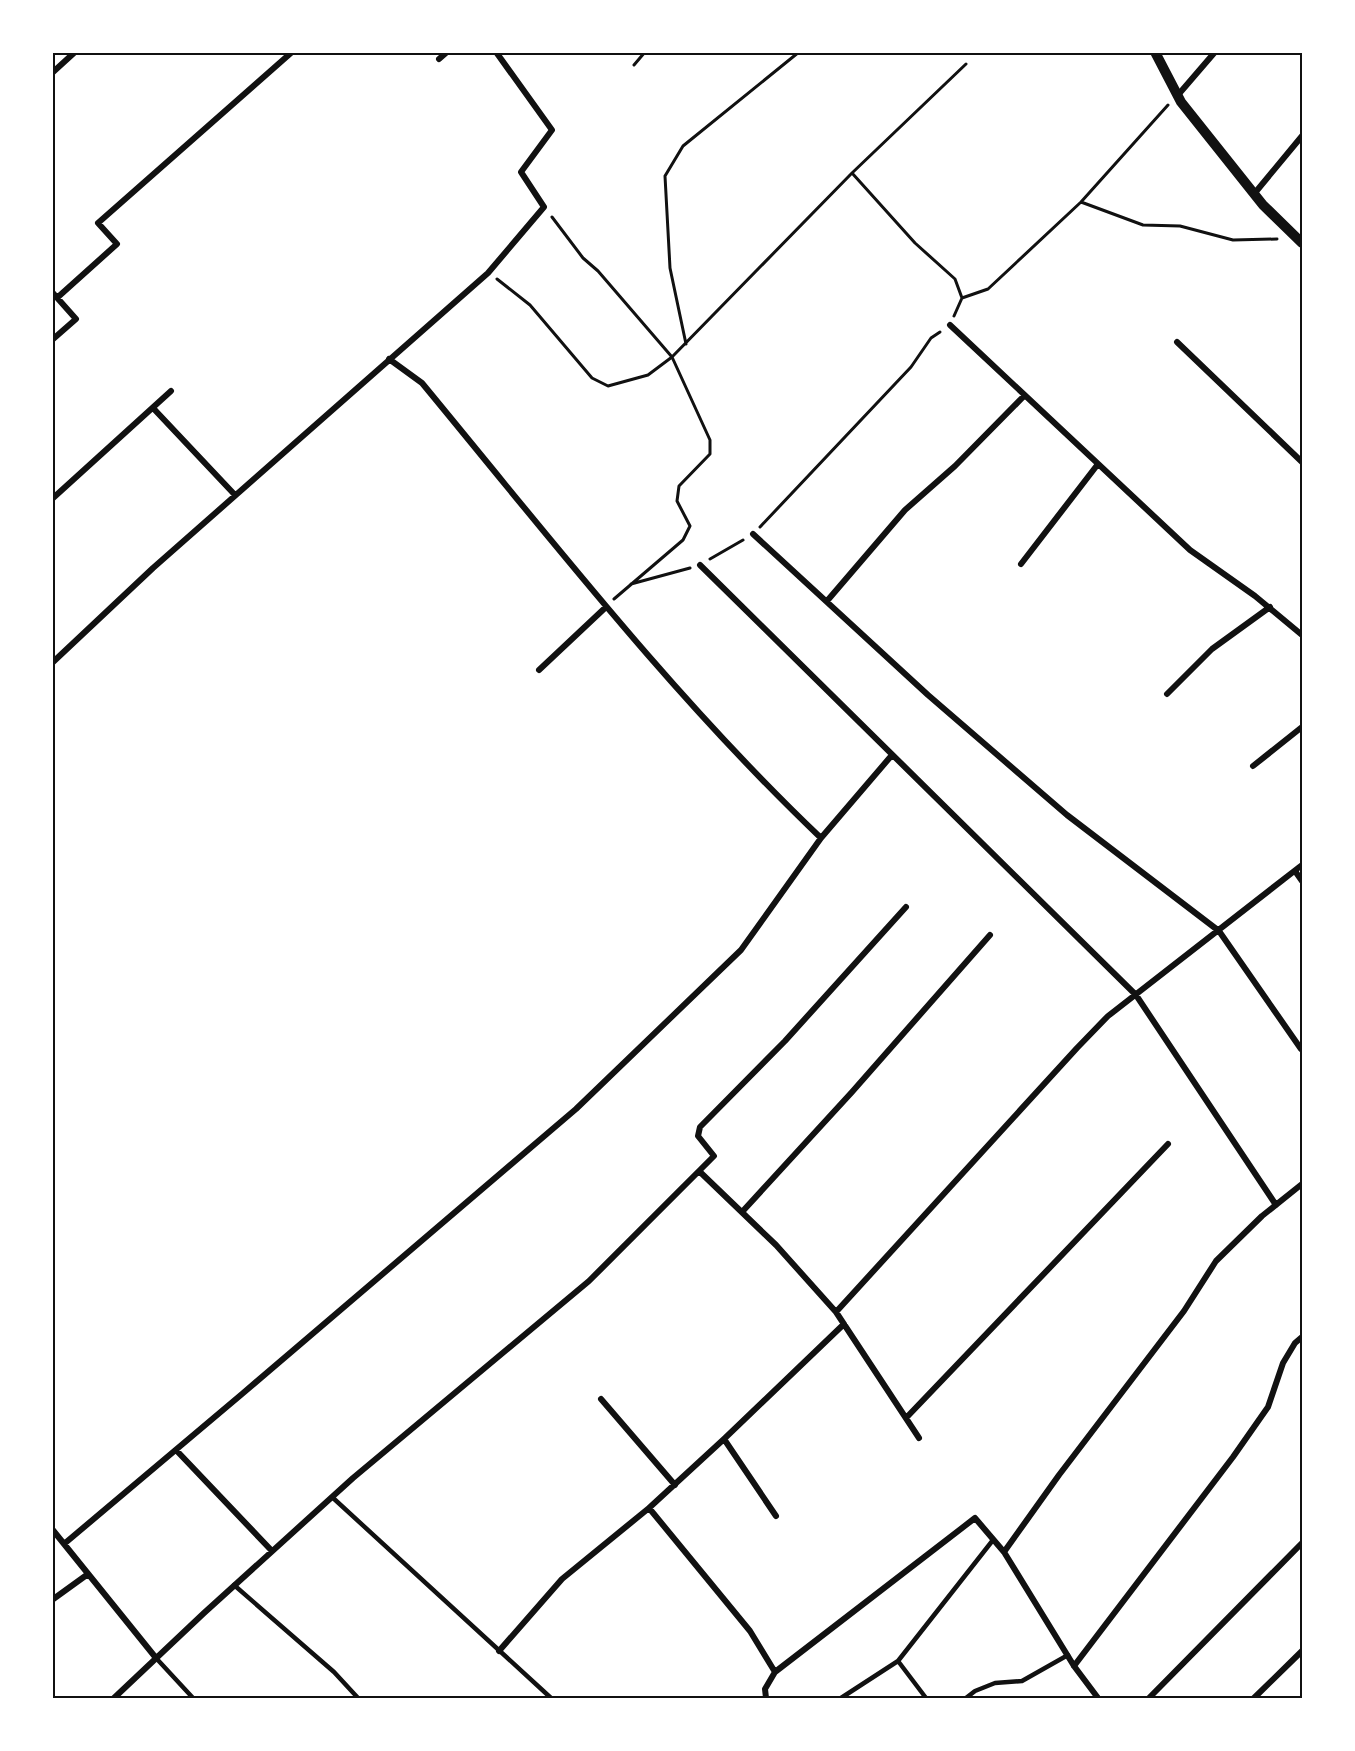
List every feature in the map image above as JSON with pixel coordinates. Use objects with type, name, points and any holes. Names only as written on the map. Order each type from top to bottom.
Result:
[{"type":"street","points":[[52,73],[75,52]]},
{"type":"street","points":[[58,297],[117,244],[98,223],[292,52]]},
{"type":"street","points":[[439,59],[447,52]]},
{"type":"street","points":[[52,663],[153,568],[488,273],[544,207],[520,172],[552,130],[496,52]]},
{"type":"street","points":[[1155,52],[1181,102],[1254,194],[1302,243]]},
{"type":"street","points":[[1178,95],[1215,52]]},
{"type":"street","points":[[1254,194],[1302,136]]},
{"type":"street","points":[[52,292],[76,319],[52,340]]},
{"type":"street","points":[[950,325],[1190,550],[1270,608],[1302,635]]},
{"type":"street","points":[[1176,342],[1302,462]]},
{"type":"street","points":[[389,359],[422,383],[606,607],[765,785],[821,838]]},
{"type":"street","points":[[52,499],[171,391]]},
{"type":"street","points":[[827,601],[905,510],[955,466],[1024,396]]},
{"type":"street","points":[[153,408],[236,495]]},
{"type":"street","points":[[1021,564],[1098,464]]},
{"type":"street","points":[[753,534],[928,694],[1067,815],[1219,932],[1301,1049]]},
{"type":"street","points":[[700,565],[1136,995],[1276,1205]]},
{"type":"street","points":[[539,670],[606,607]]},
{"type":"street","points":[[1167,694],[1212,649],[1270,608]]},
{"type":"street","points":[[1253,766],[1302,727]]},
{"type":"street","points":[[64,1544],[576,1108],[741,950],[821,838],[892,755]]},
{"type":"street","points":[[836,1312],[1108,1016],[1219,932],[1302,865]]},
{"type":"street","points":[[1295,871],[1302,881]]},
{"type":"street","points":[[114,1698],[332,1497],[589,1281],[714,1156],[698,1136],[700,1127],[785,1041],[906,907]]},
{"type":"street","points":[[742,1212],[852,1092],[990,935]]},
{"type":"street","points":[[906,1418],[1168,1144]]},
{"type":"street","points":[[699,1171],[776,1245],[836,1312],[919,1438]]},
{"type":"street","points":[[1004,1552],[1059,1475],[1184,1311],[1216,1261],[1262,1216],[1302,1184]]},
{"type":"street","points":[[499,1651],[562,1579],[675,1485],[844,1324]]},
{"type":"street","points":[[1074,1666],[1233,1457],[1268,1407],[1283,1363],[1295,1343],[1302,1337]]},
{"type":"street","points":[[601,1399],[675,1485]]},
{"type":"street","points":[[724,1440],[776,1516]]},
{"type":"street","points":[[176,1450],[272,1551]]},
{"type":"street","points":[[649,1508],[750,1631],[775,1672]]},
{"type":"street","points":[[766,1698],[765,1689],[775,1672],[975,1518],[1004,1552],[1074,1666],[1098,1698]]},
{"type":"street","points":[[52,1529],[156,1658]]},
{"type":"street","points":[[1149,1698],[1302,1543]]},
{"type":"street","points":[[52,1600],[88,1574]]},
{"type":"street","points":[[1254,1698],[1302,1651]]},
{"type":"lane","points":[[332,1497],[551,1698]]},
{"type":"lane","points":[[841,1698],[898,1660],[993,1540]]},
{"type":"lane","points":[[234,1585],[308,1649],[358,1698]]},
{"type":"lane","points":[[966,1698],[975,1691],[995,1683],[1022,1681],[1068,1655]]},
{"type":"lane","points":[[156,1658],[193,1698]]},
{"type":"lane","points":[[898,1660],[926,1698]]},
{"type":"path","points":[[634,65],[645,52]]},
{"type":"path","points":[[686,344],[670,268],[665,176],[683,146],[799,52]]},
{"type":"path","points":[[488,273],[530,305],[592,378],[608,386],[648,375],[686,344],[852,173],[966,64]]},
{"type":"path","points":[[962,298],[988,290],[1081,202],[1178,95]]},
{"type":"path","points":[[631,584],[700,565],[753,534],[911,367],[931,338],[950,325],[962,298],[955,279],[915,243],[852,173]]},
{"type":"path","points":[[1081,202],[1143,225],[1180,226],[1233,240],[1279,239],[1292,232]]},
{"type":"path","points":[[544,207],[583,258],[598,271],[672,357],[710,440],[710,454],[679,486],[677,501],[690,525],[683,540],[606,607]]}]
